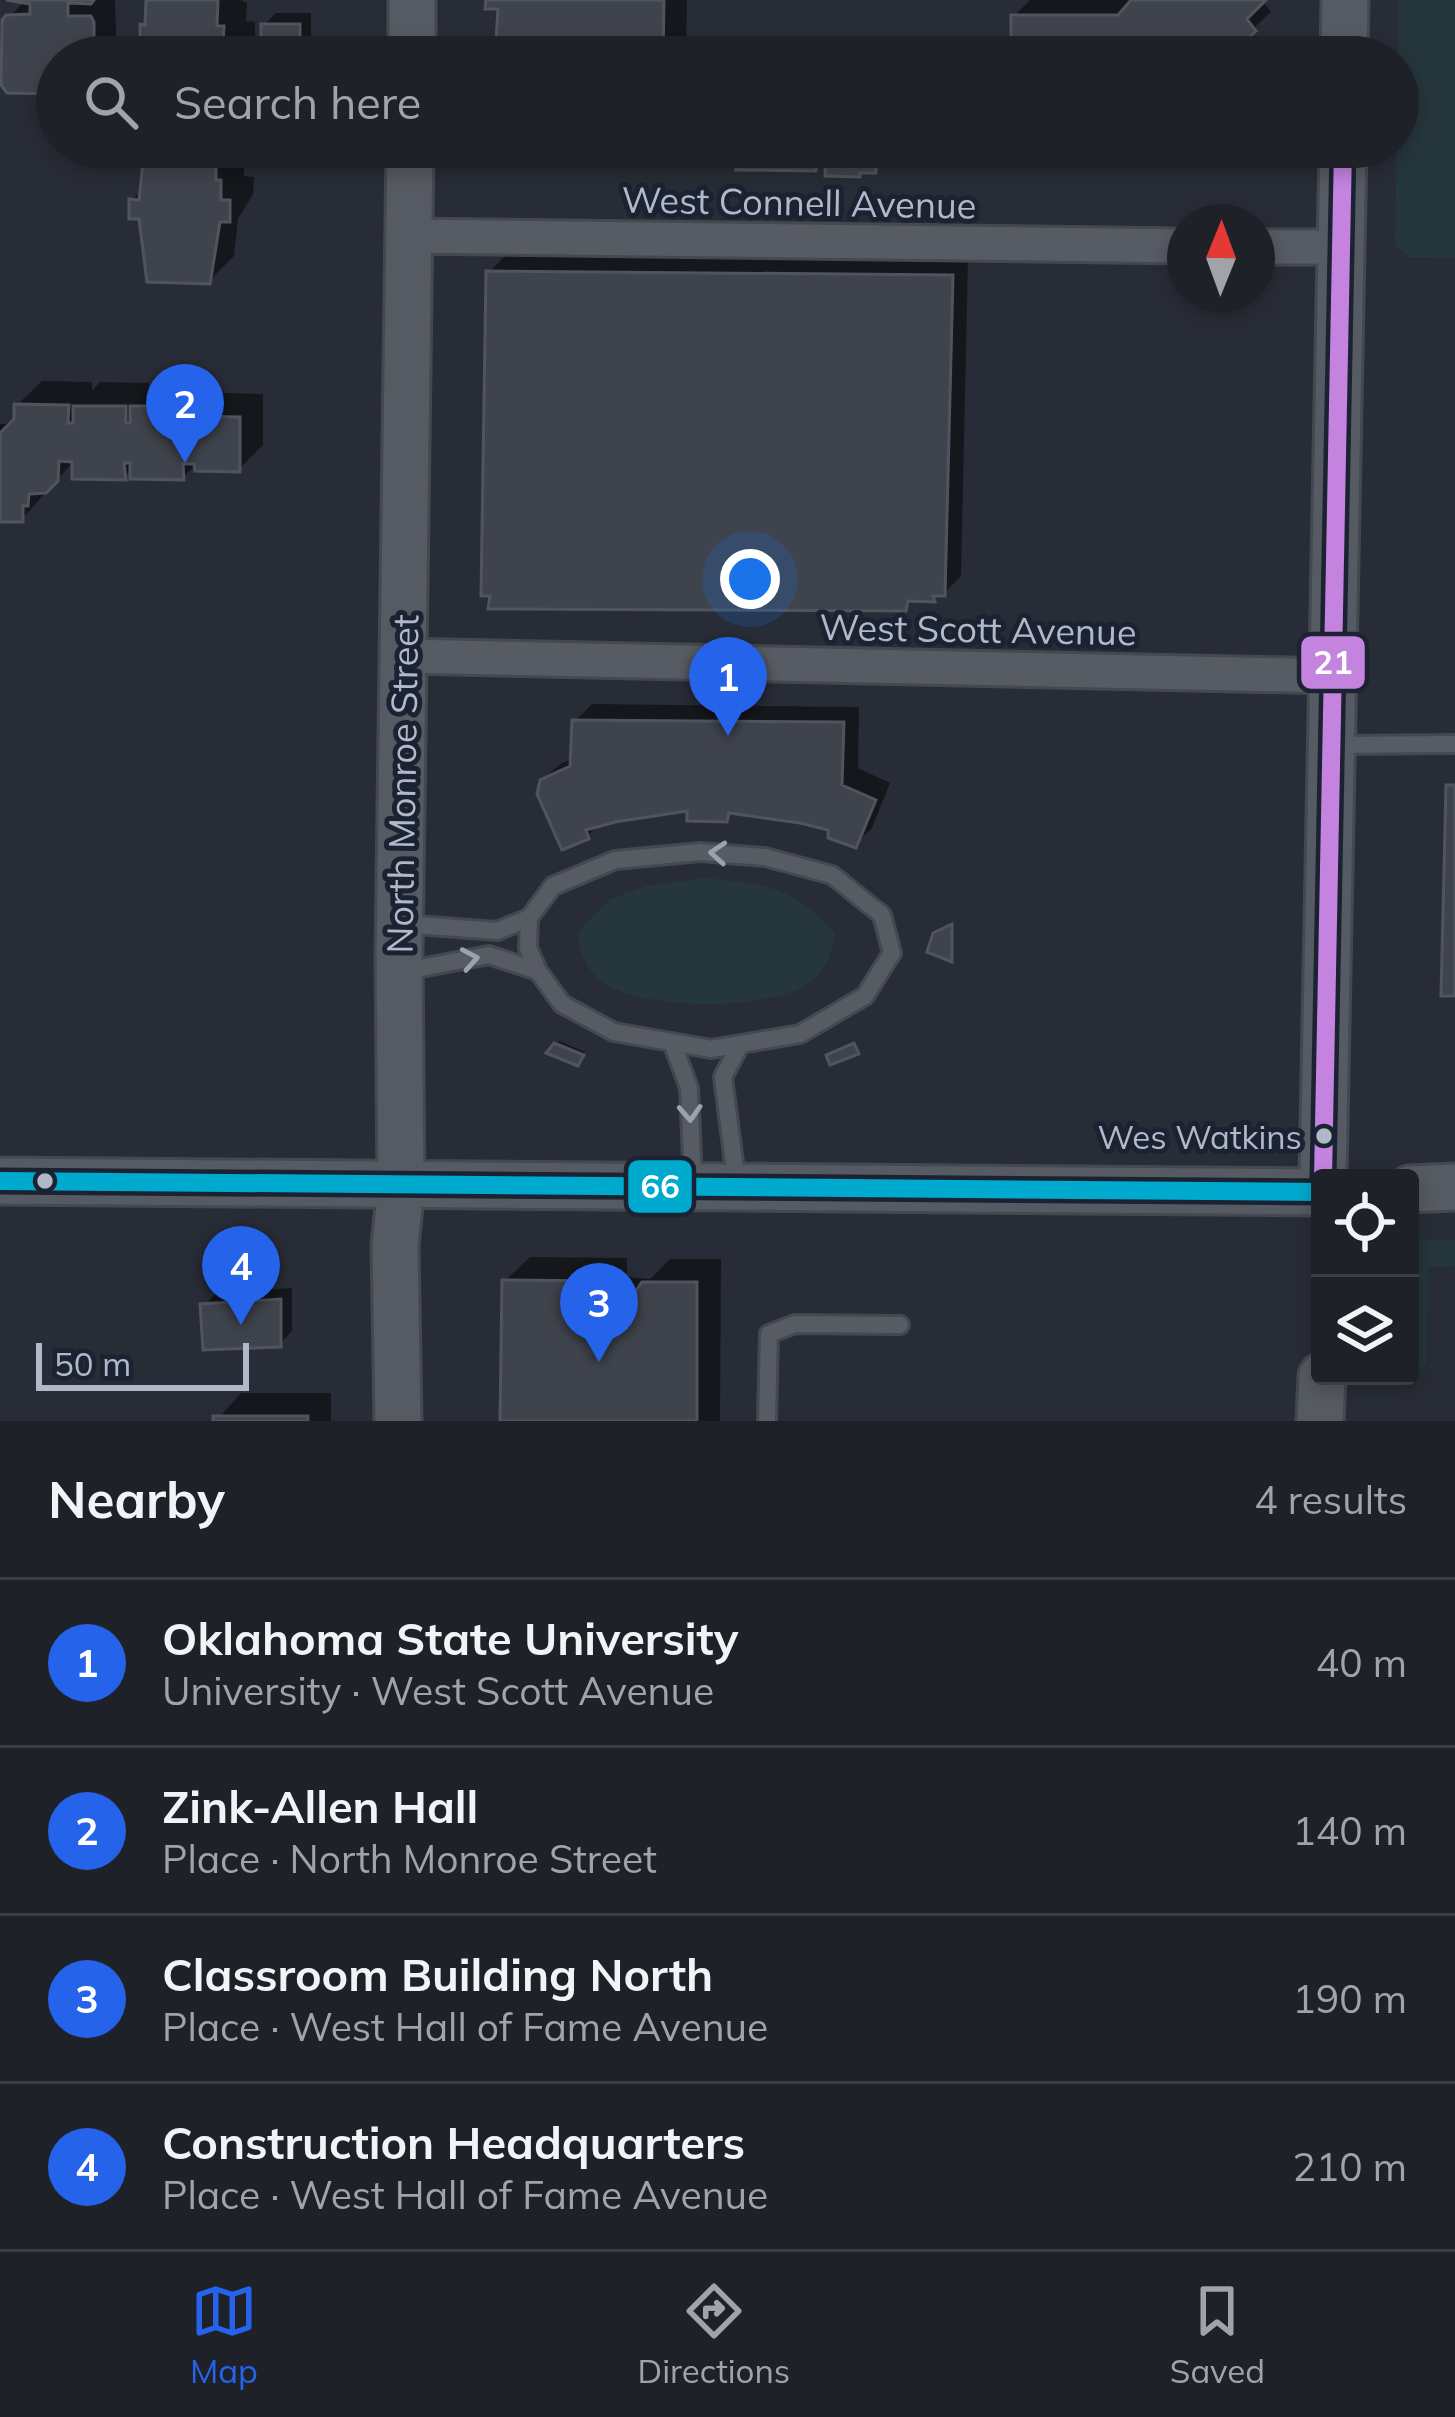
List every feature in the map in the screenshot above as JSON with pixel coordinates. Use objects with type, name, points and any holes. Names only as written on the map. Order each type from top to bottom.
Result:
[{"type":"main road","points":[[412,0],[412,36]]},
{"type":"main road","points":[[1344,36],[1345,0]]},
{"type":"main road","name":"North Monroe Street","points":[[398,1421],[395,1245],[401,1186],[410,168]]},
{"type":"main road","points":[[1323,1169],[1343,168]]},
{"type":"main road","points":[[0,1181],[1311,1192]]},
{"type":"main road","points":[[1419,1189],[1455,1187]]},
{"type":"main road","points":[[1320,1421],[1322,1385]]},
{"type":"street","name":"West Connell Avenue","points":[[412,236],[1167,246]]},
{"type":"street","points":[[1275,247],[1341,248]]},
{"type":"street","name":"West Scott Avenue","points":[[403,656],[1335,676]]},
{"type":"lane","points":[[1334,745],[1455,744]]},
{"type":"lane","points":[[400,923],[497,931],[529,918],[553,886],[615,860],[700,852],[765,856],[832,875],[882,914],[892,953],[865,996],[800,1034],[711,1049],[614,1033],[562,1004],[528,948],[529,918]]},
{"type":"lane","points":[[400,972],[489,955],[538,971]]},
{"type":"lane","points":[[672,1042],[715,1187]]},
{"type":"lane","points":[[715,1187],[723,1077],[740,1045]]},
{"type":"lane","points":[[767,1421],[769,1334],[795,1324],[899,1325]]},
{"type":"shaded area","points":[[1399,0],[1455,0],[1455,258],[1409,257],[1395,245],[1396,168],[1419,168],[1419,36],[1398,36]]},
{"type":"shaded area","points":[[705,878],[777,890],[806,906],[835,934],[821,972],[792,992],[767,999],[706,1004],[619,991],[591,971],[577,933],[610,899],[646,886]]},
{"type":"shaded area","points":[[1419,1240],[1455,1240],[1455,1266],[1429,1267],[1426,1364],[1421,1370]]},
{"type":"building","points":[[6,0],[94,0],[91,4],[68,3],[68,16],[91,16],[94,36],[36,36],[36,94],[7,93],[1,85],[2,20],[6,15],[30,14],[30,4]]},
{"type":"building","points":[[146,0],[218,0],[217,26],[224,26],[223,36],[140,36],[140,24],[145,25]]},
{"type":"building","points":[[486,0],[664,0],[663,36],[496,36],[498,9],[485,9]]},
{"type":"building","points":[[1131,0],[1266,0],[1247,19],[1256,31],[1250,36],[1011,36],[1011,15],[1118,15]]},
{"type":"building","points":[[261,24],[300,24],[300,36],[261,36]]},
{"type":"building","points":[[142,168],[216,168],[221,200],[230,200],[230,222],[220,222],[210,284],[147,282],[139,219],[129,219],[129,199],[139,200]]},
{"type":"building","points":[[736,168],[816,168],[816,171]]},
{"type":"building","points":[[825,168],[876,168],[876,173],[860,173],[860,177],[825,176]]},
{"type":"building","points":[[486,271],[953,275],[945,596],[933,596],[935,602],[908,601],[906,611],[488,609],[490,596],[481,596]]},
{"type":"building","points":[[14,404],[69,405],[68,423],[73,423],[73,406],[126,406],[126,423],[130,423],[130,406],[185,406],[184,424],[195,425],[195,416],[240,417],[240,472],[195,471],[194,464],[183,464],[184,480],[130,479],[130,463],[124,463],[126,480],[72,479],[72,462],[59,461],[58,481],[46,493],[29,494],[23,522],[0,522],[0,433],[14,419]]},
{"type":"building","points":[[572,720],[844,722],[842,785],[876,800],[856,848],[828,838],[828,830],[800,823],[729,813],[727,822],[687,821],[687,811],[586,830],[589,839],[562,850],[537,794],[540,780],[570,766]]},
{"type":"building","points":[[1446,785],[1455,785],[1455,996],[1441,996]]},
{"type":"building","points":[[952,924],[952,962],[927,952],[933,933]]},
{"type":"building","points":[[554,1043],[584,1055],[578,1066],[546,1053]]},
{"type":"building","points":[[854,1043],[859,1054],[830,1065],[826,1055]]},
{"type":"building","points":[[502,1280],[604,1281],[603,1300],[628,1302],[642,1282],[697,1282],[697,1421],[500,1421]]},
{"type":"building","points":[[281,1299],[281,1347],[203,1350],[200,1304]]},
{"type":"building","points":[[213,1416],[308,1416],[308,1421],[213,1421]]},
{"type":"transit line","name":"21","points":[[1323,1169],[1343,168]]},
{"type":"transit line","name":"66","points":[[0,1181],[1311,1192]]},
{"type":"place","name":"Zink-Allen Hall","points":[[185,463]]},
{"type":"place","name":"Oklahoma State University","points":[[728,736]]},
{"type":"place","name":"Wes Watkins","points":[[1324,1136]]},
{"type":"place","name":"Construction Headquarters","points":[[241,1325]]},
{"type":"place","name":"Classroom Building North","points":[[599,1362]]}]
